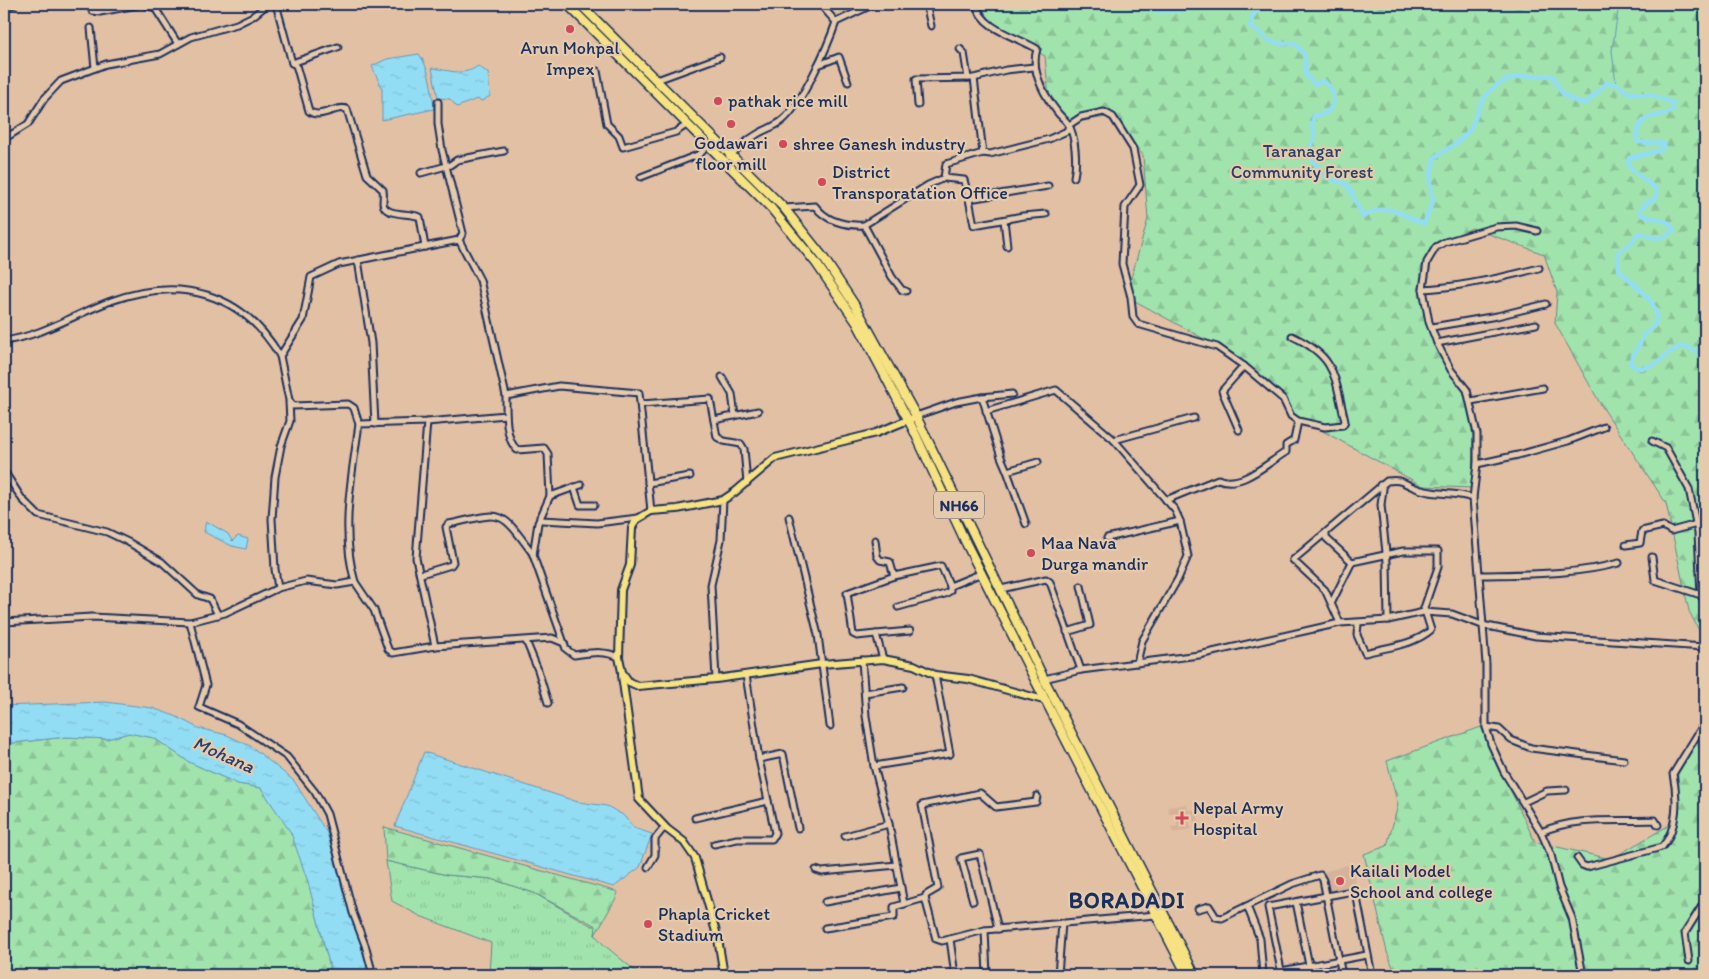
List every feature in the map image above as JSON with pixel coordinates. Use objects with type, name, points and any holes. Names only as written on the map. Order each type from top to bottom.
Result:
[{"type":"highway","name":"NH66","points":[[567,4],[709,144],[784,208],[823,257],[856,307],[916,416],[1044,679],[1195,975]]},
{"type":"highway","name":"NH66","points":[[580,4],[657,80],[771,208],[816,262],[857,324],[908,421],[1047,702],[1187,975]]},
{"type":"main road","points":[[724,975],[718,939],[695,858],[684,842],[667,829],[639,799],[636,791],[619,657],[621,590],[630,565],[633,525],[638,518],[651,511],[676,509],[723,500],[747,483],[775,458],[876,433],[916,416]]},
{"type":"main road","points":[[622,672],[629,682],[638,686],[716,679],[822,664],[883,659],[914,665],[935,674],[968,679],[1047,702]]},
{"type":"street","points":[[4,7],[15,4]]},
{"type":"street","points":[[90,4],[92,11],[100,12],[142,4],[155,8],[178,44]]},
{"type":"street","points":[[4,138],[28,124],[44,99],[61,81],[95,68],[160,54],[191,37],[237,24],[253,16],[268,4]]},
{"type":"street","points":[[276,4],[292,63],[296,65],[310,110],[312,113],[342,108],[347,109],[368,175],[383,190],[385,210],[389,212],[410,213],[420,217],[425,247]]},
{"type":"street","points":[[820,4],[836,22]]},
{"type":"street","points":[[727,158],[756,134],[772,128],[784,119],[817,65],[830,40],[836,22],[874,4]]},
{"type":"street","points":[[926,4],[930,26]]},
{"type":"street","points":[[976,4],[981,14],[1006,35],[1037,49],[1034,67],[1046,96],[1069,125],[1078,161],[1074,177]]},
{"type":"street","points":[[91,28],[95,68]]},
{"type":"street","points":[[292,63],[338,47]]},
{"type":"street","points":[[960,49],[964,53],[971,78],[983,153]]},
{"type":"street","points":[[657,80],[720,57]]},
{"type":"street","points":[[817,65],[839,57],[848,82]]},
{"type":"street","points":[[918,105],[916,79],[971,78],[1006,70],[1034,67]]},
{"type":"street","points":[[596,71],[607,124],[618,136],[623,147],[676,132],[688,124]]},
{"type":"street","points":[[280,356],[303,320],[311,277],[339,264],[459,240],[463,233],[445,166],[438,124],[438,102]]},
{"type":"street","points":[[944,178],[946,164],[983,153],[990,154],[1049,139],[1067,131],[1069,125],[1081,118],[1104,112],[1113,117],[1132,149],[1138,165],[1140,184],[1125,207],[1122,264],[1131,297],[1133,317],[1138,324],[1217,347],[1244,366],[1283,399],[1291,416],[1298,421],[1325,427],[1343,425],[1345,421],[1332,370],[1325,357],[1292,336]]},
{"type":"street","points":[[641,177],[700,154],[709,144]]},
{"type":"street","points":[[420,173],[454,164],[457,160],[504,151]]},
{"type":"street","points":[[784,208],[815,206],[822,216],[832,220],[864,225],[928,185],[944,178],[964,180],[974,225],[1046,214]]},
{"type":"street","points":[[969,199],[1048,186]]},
{"type":"street","points":[[1004,220],[1007,246]]},
{"type":"street","points":[[864,225],[892,277],[902,290],[906,290]]},
{"type":"street","points":[[1537,231],[1516,226],[1496,227],[1436,246],[1427,262],[1423,289],[1437,343],[1451,370],[1467,390],[1477,434],[1478,464],[1473,498],[1486,664],[1486,727],[1490,744],[1504,772],[1541,832],[1551,855],[1562,896],[1572,918],[1583,975]]},
{"type":"street","points":[[459,240],[480,280],[506,396],[506,415],[513,446],[517,450],[544,448],[548,454],[550,496],[540,517],[534,555]]},
{"type":"street","points":[[358,260],[371,343],[375,424]]},
{"type":"street","points":[[1423,289],[1444,288],[1539,268]]},
{"type":"street","points":[[4,341],[38,333],[113,300],[154,292],[190,290],[218,297],[242,312],[267,334],[280,356],[289,400],[290,421],[281,446],[275,478],[272,519],[278,588]]},
{"type":"street","points":[[1432,326],[1497,316],[1546,304]]},
{"type":"street","points":[[1437,343],[1536,324]]},
{"type":"street","points":[[1239,430],[1222,391],[1244,366]]},
{"type":"street","points":[[722,377],[732,394],[735,416]]},
{"type":"street","points":[[506,396],[559,386],[639,393],[651,511]]},
{"type":"street","points":[[1471,401],[1543,388]]},
{"type":"street","points":[[986,411],[1037,394],[1056,390],[1114,440],[1166,500],[1180,521],[1188,556],[1178,579],[1142,641],[1137,663]]},
{"type":"street","points":[[916,416],[956,402],[1012,394]]},
{"type":"street","points":[[982,397],[1001,458],[1026,524]]},
{"type":"street","points":[[641,404],[710,399],[717,437],[724,441],[741,444],[744,449],[747,483]]},
{"type":"street","points":[[289,400],[293,406],[348,404],[354,408],[359,424],[351,484],[348,536],[349,561],[355,582],[374,610],[388,649],[393,653],[435,646],[552,638],[564,643]]},
{"type":"street","points":[[714,420],[758,411]]},
{"type":"street","points":[[359,424],[427,422],[506,415]]},
{"type":"street","points":[[1114,440],[1194,418]]},
{"type":"street","points":[[1166,500],[1218,479],[1224,482],[1242,479],[1286,452],[1286,445],[1294,440],[1298,421]]},
{"type":"street","points":[[427,422],[421,505],[416,539],[416,558],[421,574],[435,646]]},
{"type":"street","points":[[1478,464],[1568,441],[1604,427]]},
{"type":"street","points":[[1652,441],[1666,448],[1689,489],[1696,524],[1701,595],[1705,603]]},
{"type":"street","points":[[1007,471],[1038,462]]},
{"type":"street","points":[[4,471],[22,499],[38,515],[107,532],[128,542],[162,562],[198,594],[210,599],[218,615]]},
{"type":"street","points":[[648,483],[690,476]]},
{"type":"street","points":[[1340,623],[1325,590],[1293,560],[1387,481],[1398,479],[1425,491],[1461,493],[1473,498]]},
{"type":"street","points":[[550,496],[581,484]]},
{"type":"street","points":[[1380,486],[1383,489],[1381,505],[1386,554],[1388,620]]},
{"type":"street","points":[[574,488],[580,505],[594,505]]},
{"type":"street","points":[[716,679],[711,586],[721,540],[723,500]]},
{"type":"street","points":[[421,574],[450,565],[453,562],[446,527],[449,524],[485,516],[498,517],[509,522],[534,555],[566,649],[574,655],[599,652],[610,653],[619,657]]},
{"type":"street","points":[[540,517],[542,520],[597,522],[638,518]]},
{"type":"street","points":[[789,517],[818,634],[830,726]]},
{"type":"street","points":[[1107,538],[1180,521]]},
{"type":"street","points":[[1626,545],[1640,542],[1642,531],[1662,526],[1671,531],[1696,524]]},
{"type":"street","points":[[1326,533],[1326,538],[1352,562]]},
{"type":"street","points":[[875,540],[877,556],[880,560],[890,562],[894,576]]},
{"type":"street","points":[[1352,562],[1386,554],[1416,550],[1438,551],[1438,567],[1424,612],[1431,630],[1410,642],[1365,653],[1357,635],[1358,624]]},
{"type":"street","points":[[1652,557],[1655,580],[1701,595]]},
{"type":"street","points":[[1332,602],[1352,562]]},
{"type":"street","points":[[1480,575],[1548,573],[1601,568],[1619,563]]},
{"type":"street","points":[[898,607],[950,591],[950,586],[941,566],[894,576],[847,593],[854,636],[910,631]]},
{"type":"street","points":[[950,586],[983,573]]},
{"type":"street","points":[[1000,589],[1046,579],[1050,582],[1081,670]]},
{"type":"street","points":[[4,622],[92,617],[190,622],[218,615],[278,588],[306,581],[337,585],[355,582]]},
{"type":"street","points":[[1067,632],[1090,626],[1081,586]]},
{"type":"street","points":[[1044,679],[1081,670],[1199,655],[1340,623],[1358,624],[1424,612],[1452,614],[1482,625],[1536,636],[1705,647]]},
{"type":"street","points":[[190,622],[206,685],[199,707],[238,724],[288,757],[322,803],[372,975]]},
{"type":"street","points":[[876,634],[883,659]]},
{"type":"street","points":[[526,641],[538,670],[548,703]]},
{"type":"street","points":[[862,660],[866,716],[874,766],[889,824],[904,904]]},
{"type":"street","points":[[874,766],[950,754],[935,674]]},
{"type":"street","points":[[714,844],[737,839],[772,839],[775,833],[759,759],[746,675]]},
{"type":"street","points":[[865,693],[903,687]]},
{"type":"street","points":[[1577,858],[1582,866],[1588,867],[1662,847],[1668,840],[1674,826],[1676,787],[1674,774],[1705,722]]},
{"type":"street","points":[[1486,727],[1500,729],[1511,740],[1530,748],[1624,760]]},
{"type":"street","points":[[759,759],[783,754],[798,828]]},
{"type":"street","points":[[1524,802],[1548,791],[1566,790]]},
{"type":"street","points":[[824,928],[894,917],[894,907],[925,898],[926,895],[938,888],[922,804],[980,793],[996,807],[1036,802],[1037,796]]},
{"type":"street","points":[[696,818],[768,801]]},
{"type":"street","points":[[1541,832],[1570,822],[1592,820],[1655,820],[1658,824]]},
{"type":"street","points":[[845,836],[889,824]]},
{"type":"street","points":[[648,867],[655,855],[655,839],[663,830],[667,829]]},
{"type":"street","points":[[973,901],[961,858],[980,854],[998,929]]},
{"type":"street","points":[[816,870],[822,872],[897,865]]},
{"type":"street","points":[[1198,909],[1209,906],[1216,917],[1222,918],[1292,884],[1320,874],[1324,880],[1342,975]]},
{"type":"street","points":[[824,902],[901,888]]},
{"type":"street","points":[[1367,955],[1282,973],[1268,908],[1353,891],[1356,893],[1372,975]]},
{"type":"street","points":[[925,898],[936,939],[942,941],[985,930],[1156,915]]},
{"type":"street","points":[[1689,961],[1685,932],[1705,901]]},
{"type":"street","points":[[1296,902],[1312,975]]},
{"type":"street","points":[[1247,906],[1258,932],[1263,975]]},
{"type":"street","points":[[1058,975],[1062,923]]},
{"type":"street","points":[[985,930],[988,975]]},
{"type":"street","points":[[950,939],[956,975]]},
{"type":"shaded area","name":"Nepal Army Hospital","points":[[1187,804],[1188,810],[1196,810],[1199,821],[1194,822],[1192,813],[1186,814],[1192,829],[1173,833],[1171,827],[1178,826],[1175,814],[1169,814],[1168,807]]},
{"type":"shaded area","name":"Kailali Model School and college","points":[[1351,864],[1357,890],[1327,895],[1323,872]]},
{"type":"green space","name":"Taranagar Community Forest","points":[[982,4],[1705,4],[1705,642],[1689,611],[1666,503],[1601,405],[1555,323],[1557,292],[1544,254],[1472,228],[1436,245],[1424,272],[1421,286],[1427,322],[1462,387],[1469,404],[1473,430],[1472,488],[1423,486],[1297,417],[1287,404],[1215,345],[1126,296],[1148,219],[1143,155],[1111,116],[1072,123],[1049,99],[1045,56],[998,27],[990,20]]},
{"type":"green space","points":[[1481,727],[1535,842],[1611,859],[1673,823],[1677,804],[1678,774],[1705,729],[1705,975],[1396,975],[1387,952],[1364,854],[1387,846],[1398,805],[1387,761]]},
{"type":"green space","points":[[129,733],[154,738],[189,762],[238,784],[261,788],[291,832],[308,881],[332,975],[77,975],[4,968],[4,744],[66,737],[107,739]]},
{"type":"green space","points":[[384,827],[618,892],[595,935],[596,926],[534,893],[492,879],[447,875],[386,861]]},
{"type":"green space","points":[[386,861],[447,875],[492,879],[534,893],[592,926],[597,926],[595,935],[640,975],[489,975],[491,943],[420,916],[392,901]]},
{"type":"water","points":[[419,54],[428,73],[434,109],[382,120],[382,89],[372,66],[387,59]]},
{"type":"water","points":[[478,66],[488,73],[490,96],[482,101],[477,99],[457,107],[450,99],[438,98],[432,68],[461,72]]},
{"type":"water","points":[[206,521],[228,534],[232,541],[238,536],[248,539],[246,549],[232,546],[204,532]]},
{"type":"water","name":"Mohana","points":[[105,702],[152,708],[175,716],[198,728],[227,735],[252,747],[294,781],[327,833],[370,975],[332,975],[308,882],[291,833],[261,788],[238,784],[189,762],[154,738],[129,733],[107,739],[66,737],[4,744],[4,706]]},
{"type":"water","points":[[424,752],[578,802],[607,806],[623,815],[634,828],[652,834],[640,867],[614,887],[395,826]]},
{"type":"waterway","points":[[1128,4],[1141,9],[1168,11],[1191,8],[1192,4]]},
{"type":"waterway","points":[[1262,4],[1262,8],[1253,14],[1250,27],[1262,34],[1266,40],[1281,44],[1294,43],[1304,56],[1305,74],[1314,84],[1324,81],[1332,91],[1334,104],[1326,113],[1314,116],[1312,125],[1315,138],[1307,153],[1327,178],[1344,183],[1349,188],[1363,217],[1372,212],[1387,210],[1400,213],[1424,224],[1433,200],[1430,181],[1434,158],[1454,145],[1466,134],[1472,126],[1481,103],[1488,93],[1503,81],[1522,76],[1553,76],[1564,95],[1585,104],[1607,83],[1616,84],[1629,93],[1651,95],[1673,103],[1673,111],[1643,121],[1637,132],[1637,141],[1664,144],[1662,150],[1629,158],[1628,164],[1633,171],[1656,189],[1656,198],[1643,205],[1640,212],[1642,215],[1664,221],[1674,230],[1666,236],[1659,238],[1642,233],[1636,235],[1633,242],[1617,253],[1619,270],[1643,292],[1655,309],[1656,318],[1653,327],[1643,335],[1630,363],[1636,368],[1652,366],[1670,352],[1683,346],[1698,352],[1705,360]]},
{"type":"waterway","points":[[1616,84],[1612,51],[1619,4]]},
{"type":"place","name":"Arun Mohpal Impex","points":[[570,29]]},
{"type":"place","name":"pathak rice mill","points":[[718,101]]},
{"type":"place","name":"Godawari floor mill","points":[[731,124]]},
{"type":"place","name":"shree Ganesh industry","points":[[783,144]]},
{"type":"place","name":"District Transporatation Office","points":[[822,182]]},
{"type":"place","name":"Maa Nava Durga mandir","points":[[1031,553]]},
{"type":"place","name":"Nepal Army Hospital","points":[[1182,818]]},
{"type":"place","name":"Kailali Model School and college","points":[[1340,881]]},
{"type":"place","name":"Phapla Cricket Stadium","points":[[648,924]]},
{"type":"district","name":"BORADADI","points":[[1127,900]]}]
